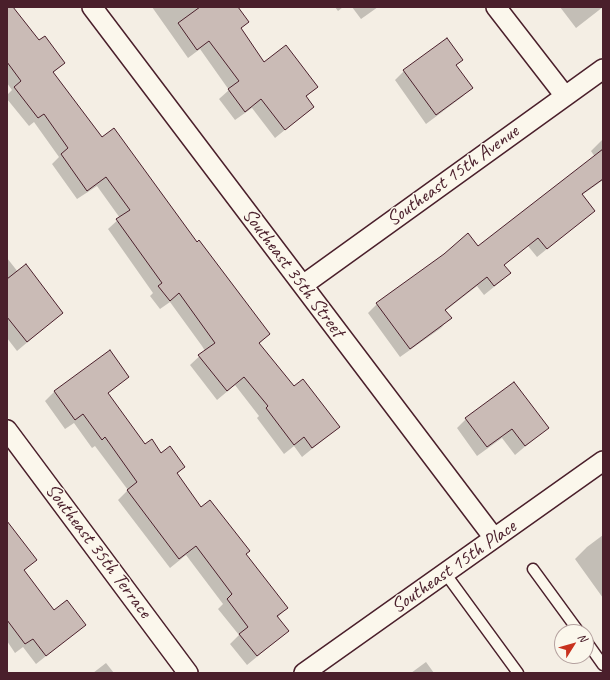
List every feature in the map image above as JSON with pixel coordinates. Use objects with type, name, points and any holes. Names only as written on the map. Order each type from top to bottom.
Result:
[{"type":"street","name":"Southeast 35th Street","points":[[92,7],[494,538]]},
{"type":"street","points":[[496,7],[565,96]]},
{"type":"street","name":"Southeast 15th Avenue","points":[[303,285],[603,69]]},
{"type":"street","name":"Southeast 35th Terrace","points":[[7,430],[188,673]]},
{"type":"street","name":"Southeast 15th Place","points":[[304,673],[603,461]]},
{"type":"lane","points":[[533,569],[573,624]]},
{"type":"lane","points":[[445,573],[518,673]]},
{"type":"lane","points":[[594,653],[603,665]]},
{"type":"building","points":[[7,7],[13,7],[39,40],[45,36],[65,63],[53,72],[102,137],[114,128],[197,242],[199,240],[270,334],[259,343],[294,386],[303,379],[340,427],[312,448],[304,437],[294,445],[266,408],[268,406],[244,377],[227,391],[198,355],[215,343],[179,293],[170,301],[158,286],[162,283],[116,219],[130,210],[106,177],[87,191],[61,154],[68,148],[44,114],[38,118],[14,87],[21,81],[7,62]]},
{"type":"building","points":[[200,7],[238,7],[249,22],[241,28],[264,62],[286,45],[318,87],[306,96],[314,107],[285,130],[261,99],[245,112],[228,89],[239,81],[209,41],[197,50],[178,23]]},
{"type":"building","points":[[447,38],[463,60],[456,65],[473,88],[436,115],[403,70]]},
{"type":"building","points":[[603,149],[603,179],[582,194],[595,211],[547,249],[538,238],[504,265],[511,273],[494,286],[487,277],[445,310],[452,318],[410,349],[376,303],[444,254],[468,233],[478,246]]},
{"type":"building","points":[[26,264],[63,313],[27,342],[7,317],[7,279]]},
{"type":"building","points":[[110,350],[129,377],[108,393],[145,444],[152,439],[161,453],[170,446],[185,467],[177,473],[201,507],[210,500],[250,551],[246,554],[288,608],[277,616],[289,631],[257,656],[239,634],[248,627],[227,599],[232,594],[196,546],[179,559],[127,490],[137,482],[105,437],[102,440],[83,414],[75,420],[54,391]]},
{"type":"building","points":[[514,382],[549,428],[525,446],[512,429],[487,447],[465,418]]},
{"type":"building","points":[[7,521],[37,560],[24,570],[54,610],[67,600],[86,625],[46,656],[33,639],[25,644],[7,620]]}]
